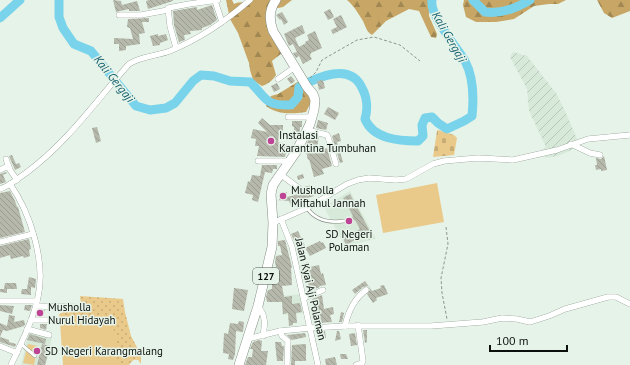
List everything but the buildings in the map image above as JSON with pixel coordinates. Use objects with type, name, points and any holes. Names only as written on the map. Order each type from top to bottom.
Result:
[{"type":"main road","points":[[276,0],[270,13],[273,31],[313,94],[315,100],[312,117],[307,130],[296,152],[276,179]]},
{"type":"main road","name":"127","points":[[239,365],[258,306],[272,248],[277,221],[271,194],[276,179]]},
{"type":"street","points":[[0,189],[17,180],[50,154],[78,125],[116,78],[132,62],[165,53],[194,39],[222,22],[250,0]]},
{"type":"street","points":[[119,15],[141,15],[168,10],[169,7],[217,1],[222,22]]},
{"type":"street","points":[[168,10],[176,48]]},
{"type":"street","points":[[278,79],[295,67]]},
{"type":"street","points":[[288,117],[312,117]]},
{"type":"street","points":[[307,130],[326,135],[329,139],[336,164]]},
{"type":"street","points":[[277,221],[307,208],[347,184],[358,180],[369,178],[396,180],[406,179],[433,164],[444,160],[478,158],[513,160],[557,150],[588,139],[630,135]]},
{"type":"street","points":[[572,144],[590,153],[600,155]]},
{"type":"street","points":[[6,159],[8,166],[17,180]]},
{"type":"street","points":[[258,161],[290,161]]},
{"type":"street","points":[[0,170],[8,166]]},
{"type":"street","points":[[276,179],[300,189]]},
{"type":"street","points":[[10,184],[21,200],[33,234],[37,251],[40,286],[32,320],[11,365]]},
{"type":"street","name":"Jalan Kyai Aji Polaman","points":[[277,221],[292,247],[318,365]]},
{"type":"street","points":[[0,242],[33,234]]},
{"type":"street","points":[[304,298],[323,290]]},
{"type":"street","points":[[345,326],[351,309],[360,295],[366,290]]},
{"type":"street","points":[[247,339],[280,331],[310,328],[345,326],[430,326],[483,322],[502,318],[530,322],[565,309],[608,297],[616,297],[630,304]]},
{"type":"street","points":[[0,301],[77,306]]},
{"type":"street","points":[[258,306],[265,317],[263,336]]},
{"type":"street","points":[[32,320],[52,320]]},
{"type":"street","points":[[356,365],[362,363],[363,361],[358,326]]},
{"type":"street","points":[[28,329],[49,335]]},
{"type":"street","points":[[280,331],[282,336],[288,341],[287,365]]},
{"type":"street","points":[[0,346],[17,352]]},
{"type":"lane","points":[[307,208],[311,214],[326,221],[334,222],[344,220]]},
{"type":"lane","points":[[21,344],[35,356]]},
{"type":"path","points":[[305,83],[316,72],[322,60],[357,40],[374,37],[400,46],[420,61]]},
{"type":"path","points":[[446,227],[448,244],[441,278],[442,293],[448,324]]},
{"type":"shaded area","points":[[513,52],[527,56],[556,93],[580,146],[558,156],[545,158],[541,150],[546,147],[529,111],[527,89],[510,57]]},
{"type":"shaded area","name":"SD Negeri Polaman","points":[[350,191],[376,239],[345,246],[324,207]]},
{"type":"shaded area","points":[[302,294],[304,313],[283,315],[281,296]]},
{"type":"shaded area","name":"SD Negeri Karangmalang","points":[[29,331],[52,337],[46,365],[21,365]]},
{"type":"green space","points":[[226,0],[232,0],[234,4],[253,0],[292,0],[283,7],[268,10],[268,28],[272,38],[282,53],[272,61],[276,75],[270,82],[262,86],[253,80],[249,63],[238,33],[230,19]]},
{"type":"green space","points":[[347,0],[429,0],[429,16],[437,34],[436,38],[431,37],[419,11],[409,9],[386,21],[372,35],[367,30],[356,10]]},
{"type":"green space","points":[[464,0],[566,0],[558,4],[534,6],[514,19],[496,22],[476,22],[466,17],[463,5]]},
{"type":"green space","points":[[597,0],[630,0],[630,11],[612,18],[604,13]]},
{"type":"green space","points":[[299,81],[311,102],[306,112],[280,112],[266,106],[271,96],[278,94]]},
{"type":"green space","points":[[438,130],[454,135],[457,138],[454,155],[433,157]]},
{"type":"green space","points":[[437,183],[444,222],[383,233],[376,195]]},
{"type":"green space","points":[[80,296],[123,299],[131,336],[141,355],[141,364],[138,360],[135,360],[129,365],[116,365],[116,339],[87,316],[60,323],[59,314],[68,310],[80,308]]},
{"type":"green space","points":[[87,316],[110,318],[116,338],[116,365],[63,365],[60,323]]},
{"type":"green space","points":[[28,344],[38,346],[34,365],[23,363]]},
{"type":"waterway","name":"Kali Gergaji","points":[[0,18],[20,0]]},
{"type":"waterway","name":"Kali Gergaji","points":[[59,0],[59,17],[63,28],[74,44],[91,51],[136,106],[150,110],[166,108],[175,103],[193,81],[201,75],[214,76],[230,81],[250,82],[267,100],[276,104],[291,105],[298,97],[299,87],[324,76],[342,74],[350,75],[357,80],[362,88],[366,103],[365,119],[374,131],[387,138],[418,141],[423,136],[422,125],[425,118],[432,117],[447,129],[472,116],[473,88],[468,67],[439,22],[432,6],[432,0]]},
{"type":"waterway","name":"Kali Gergaji","points":[[473,0],[485,12],[509,10],[530,0]]},
{"type":"place","name":"Instalasi Karantina Tumbuhan","points":[[271,141]]},
{"type":"place","name":"Musholla Miftahul Jannah","points":[[283,196]]},
{"type":"place","name":"SD Negeri Polaman","points":[[349,221]]},
{"type":"place","name":"Musholla Nurul Hidayah","points":[[40,313]]},
{"type":"place","name":"SD Negeri Karangmalang","points":[[37,351]]}]
